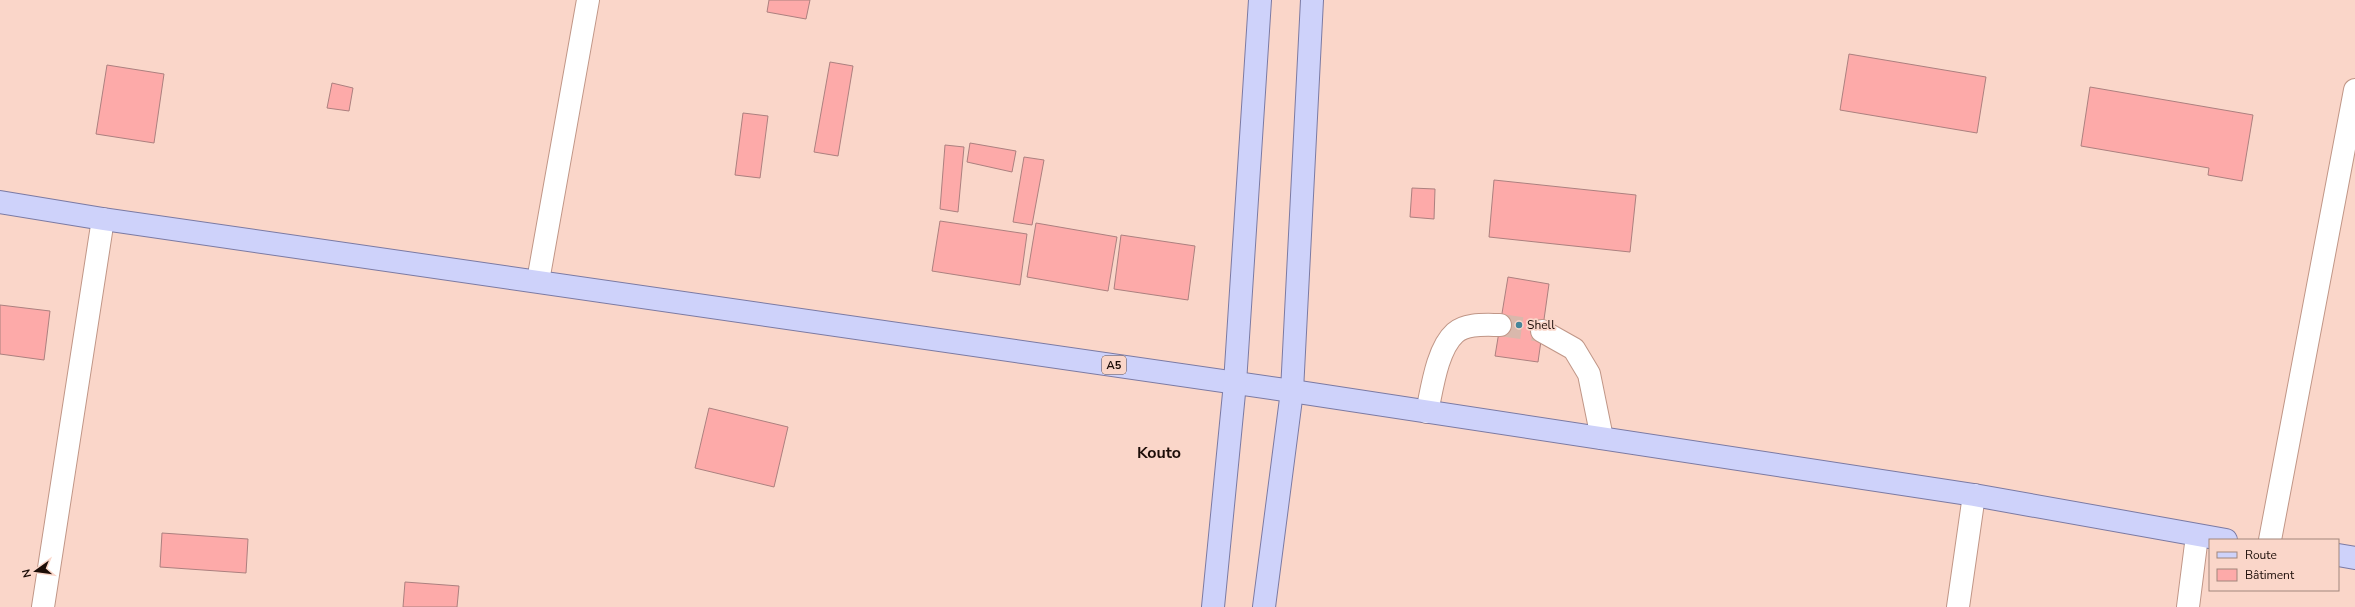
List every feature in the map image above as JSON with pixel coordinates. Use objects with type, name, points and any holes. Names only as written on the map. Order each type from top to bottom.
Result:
[{"type":"main road","points":[[1213,607],[1235,383],[1260,0]]},
{"type":"main road","points":[[1264,607],[1292,391],[1312,0]]},
{"type":"main road","name":"A5","points":[[0,202],[103,219],[1292,391],[1602,438],[1974,495],[2219,539]]},
{"type":"main road","points":[[2339,555],[2355,558]]},
{"type":"street","points":[[538,281],[588,0]]},
{"type":"street","points":[[2270,539],[2355,90]]},
{"type":"street","points":[[43,607],[103,219]]},
{"type":"street","points":[[1427,412],[1441,355],[1455,333],[1474,325],[1500,325]]},
{"type":"street","points":[[1542,331],[1574,349],[1589,374],[1602,438]]},
{"type":"street","points":[[1958,607],[1974,495]]},
{"type":"street","points":[[2188,607],[2197,536]]},
{"type":"building","points":[[769,0],[810,0],[806,19],[767,12]]},
{"type":"building","points":[[1849,54],[1986,77],[1977,133],[1840,110]]},
{"type":"building","points":[[830,62],[853,66],[838,156],[814,152]]},
{"type":"building","points":[[107,65],[164,74],[154,143],[96,134]]},
{"type":"building","points":[[332,83],[353,88],[349,111],[327,108]]},
{"type":"building","points":[[2090,87],[2253,115],[2242,181],[2208,175],[2209,168],[2081,146]]},
{"type":"building","points":[[743,113],[768,116],[760,178],[735,175]]},
{"type":"building","points":[[970,143],[1016,151],[1012,172],[967,162]]},
{"type":"building","points":[[945,145],[964,147],[958,212],[940,209]]},
{"type":"building","points":[[1024,157],[1044,160],[1032,225],[1013,222]]},
{"type":"building","points":[[1494,180],[1636,195],[1630,252],[1489,237]]},
{"type":"building","points":[[1412,188],[1435,189],[1434,219],[1410,217]]},
{"type":"building","points":[[940,221],[1027,234],[1020,285],[932,271]]},
{"type":"building","points":[[1036,223],[1117,237],[1108,291],[1027,277]]},
{"type":"building","points":[[1121,235],[1195,246],[1188,300],[1114,289]]},
{"type":"building","points":[[1508,277],[1549,284],[1538,362],[1495,356]]},
{"type":"building","points":[[0,305],[50,311],[44,360],[0,354]]},
{"type":"building","points":[[709,408],[788,427],[774,487],[695,468]]},
{"type":"building","points":[[162,533],[248,539],[246,573],[160,567]]},
{"type":"building","points":[[405,582],[459,586],[457,607],[403,607]]},
{"type":"tunnel","points":[[1500,325],[1542,331]]},
{"type":"place","name":"Shell","points":[[1519,325]]},
{"type":"district","name":"Kouto","points":[[1159,453]]}]
